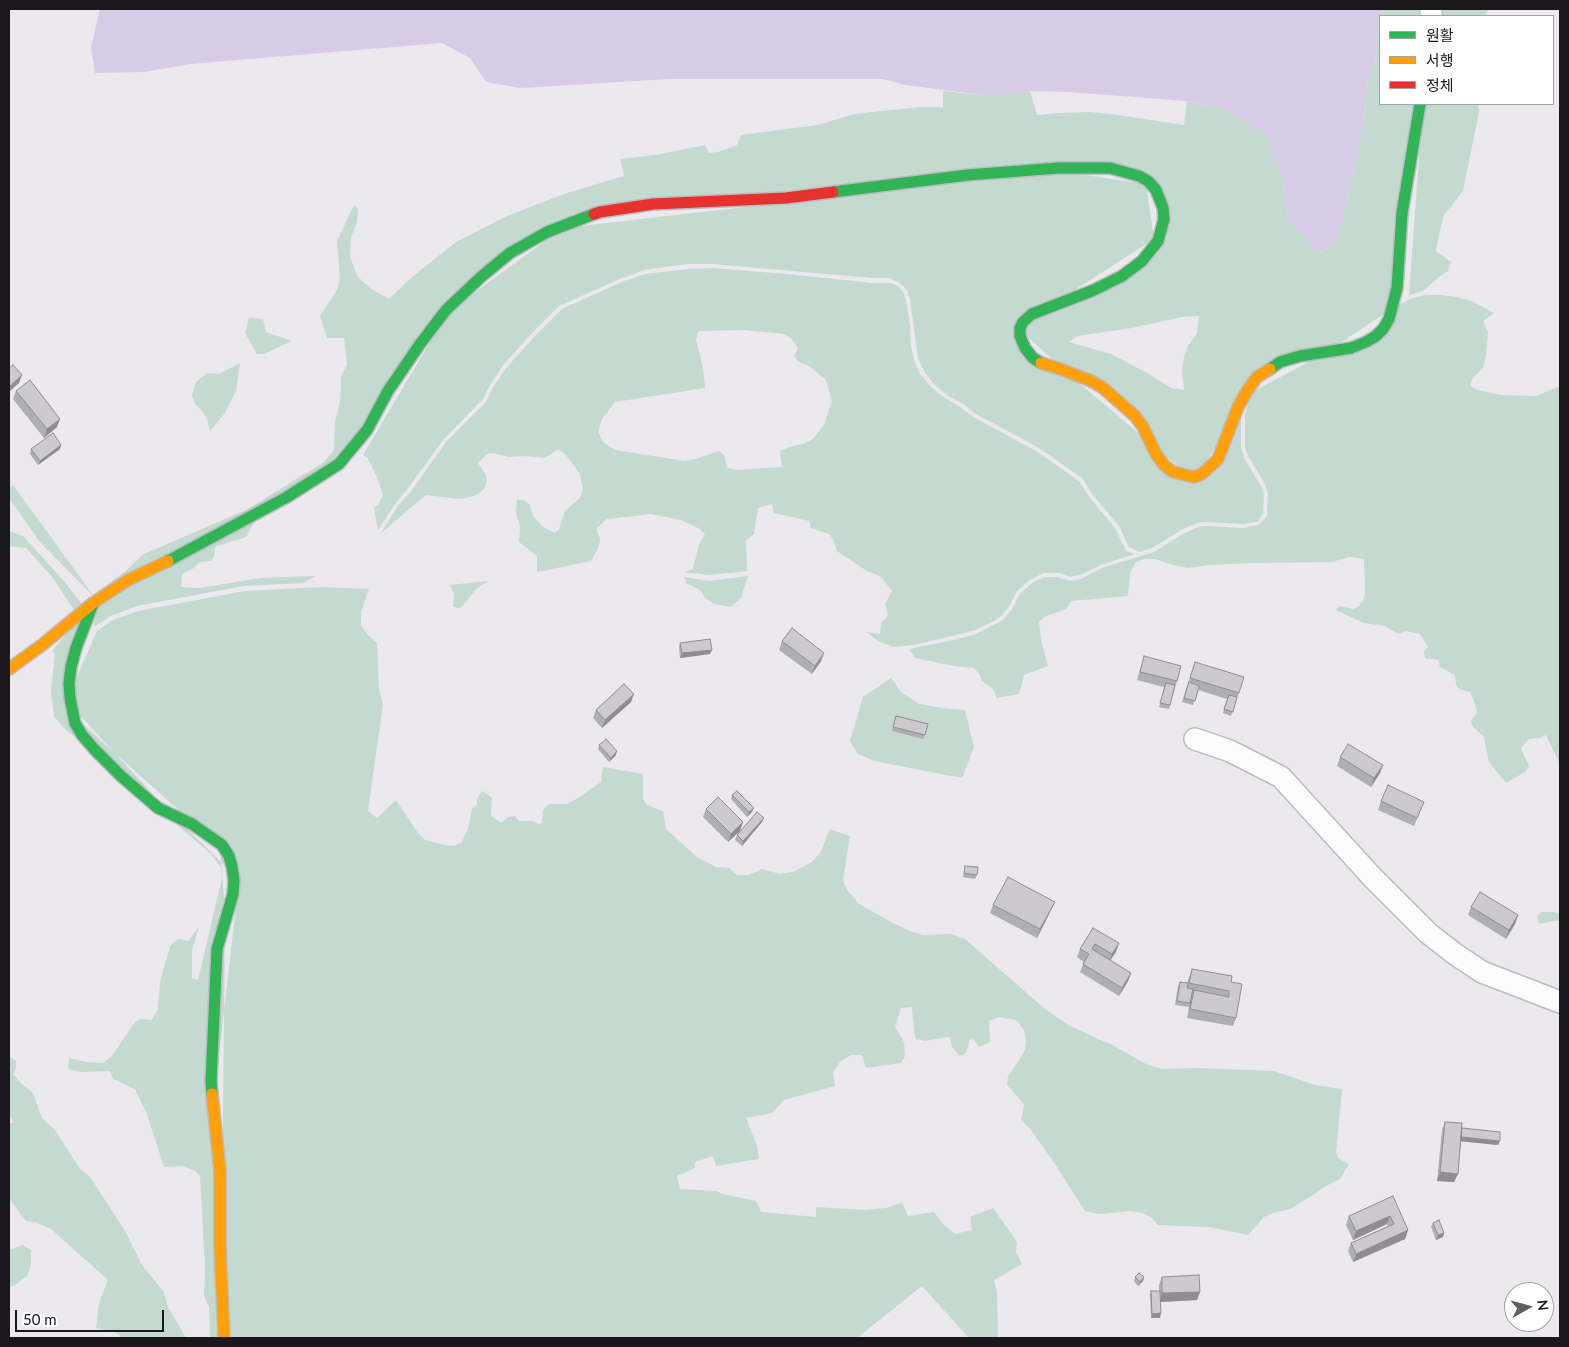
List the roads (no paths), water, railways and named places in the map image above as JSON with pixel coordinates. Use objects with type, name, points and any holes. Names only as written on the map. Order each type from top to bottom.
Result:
[{"type":"street","points":[[9,670],[93,603],[128,580],[174,558],[287,497],[339,464],[363,436],[388,392],[420,344],[446,310],[510,253],[562,225],[600,212],[652,204],[786,198],[968,175],[1058,168],[1110,168],[1139,176],[1148,181],[1156,190],[1164,208],[1164,219],[1158,240],[1151,251],[1142,261],[1122,276],[1094,290],[1032,314],[1023,322],[1020,328],[1020,336],[1025,348],[1038,362],[1063,370],[1102,387],[1135,416],[1143,427],[1156,454],[1164,465],[1173,472],[1194,476],[1202,474],[1218,458],[1238,408],[1257,377],[1287,360],[1314,353],[1351,348],[1366,342],[1383,329],[1389,319],[1397,288],[1402,213],[1420,105]]},
{"type":"street","points":[[93,603],[71,667],[69,684],[75,723],[94,749],[121,776],[158,808],[192,824],[222,845],[229,856],[232,867],[234,880],[233,894],[217,950],[211,1081],[220,1171],[220,1247],[224,1338]]},
{"type":"street","points":[[1195,740],[1230,750],[1281,777],[1373,878],[1428,932],[1455,954],[1482,972],[1560,1002]]}]
